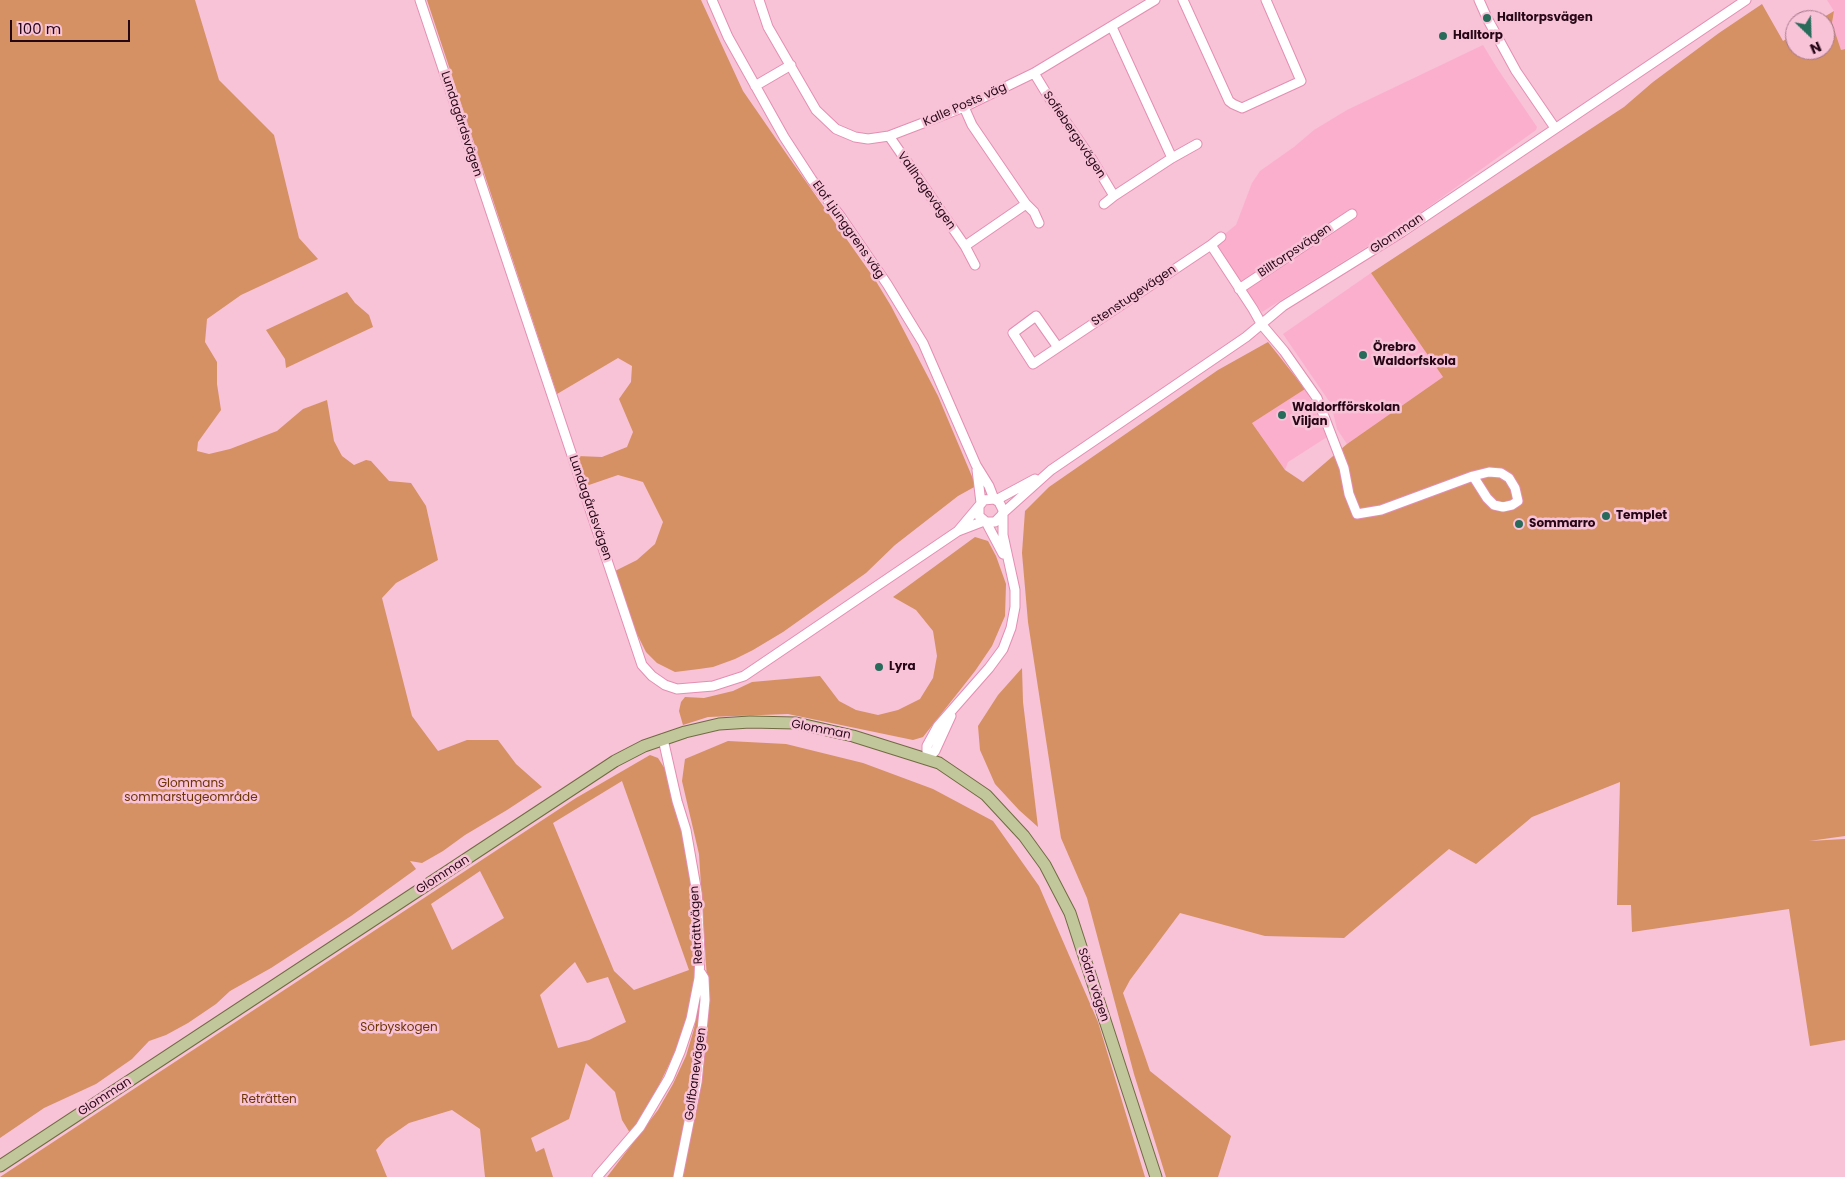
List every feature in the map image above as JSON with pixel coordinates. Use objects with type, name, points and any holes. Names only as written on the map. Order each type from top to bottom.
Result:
[{"type":"main road","name":"Glomman","points":[[0,1166],[615,761],[663,739],[720,724],[750,722],[796,723],[872,740],[927,759]]},
{"type":"main road","name":"Södra vägen","points":[[927,759],[936,768],[998,809],[1024,836],[1045,865],[1070,913],[1156,1177]]},
{"type":"street","name":"Lundagårdsvägen","points":[[420,0],[642,665],[652,676],[665,685],[677,689],[713,686],[744,676],[958,531],[985,521]]},
{"type":"street","name":"Elof Ljunggrens väg","points":[[712,0],[728,37],[784,137],[812,180],[841,217],[887,284],[923,343],[976,465],[995,500]]},
{"type":"street","name":"Kalle Posts väg","points":[[759,0],[768,27],[816,110],[836,129],[848,135],[861,138],[889,136],[964,107],[1034,73],[1154,0]]},
{"type":"street","points":[[1184,0],[1229,101],[1233,104],[1242,108],[1301,81]]},
{"type":"street","points":[[1266,0],[1301,81],[1307,89]]},
{"type":"street","points":[[1479,0],[1516,71],[1555,128]]},
{"type":"street","name":"Glomman","points":[[995,500],[1051,470],[1246,337],[1284,306],[1402,232],[1746,0]]},
{"type":"street","points":[[1112,27],[1172,158]]},
{"type":"street","points":[[754,86],[790,65]]},
{"type":"street","name":"Sofiebergsvägen","points":[[1034,73],[1114,196]]},
{"type":"street","points":[[964,107],[972,125],[1026,204],[1034,212],[1039,223]]},
{"type":"street","name":"Vallhagevägen","points":[[889,136],[965,246],[975,265]]},
{"type":"street","points":[[1104,204],[1172,158],[1197,144]]},
{"type":"street","points":[[965,246],[1026,204]]},
{"type":"street","name":"Billtorpsvägen","points":[[1239,288],[1352,214]]},
{"type":"street","name":"Stenstugevägen","points":[[1058,346],[1036,316],[1013,333],[1033,364],[1221,237]]},
{"type":"street","points":[[1211,245],[1254,309],[1262,325],[1284,351],[1317,398],[1344,468],[1349,494],[1357,514],[1381,510],[1473,476],[1489,472],[1501,473],[1509,478],[1518,494],[1518,501],[1503,507],[1494,505],[1487,498],[1480,484],[1473,476]]},
{"type":"street","name":"Elof Ljunggrens väg","points":[[976,465],[980,505]]},
{"type":"street","name":"Glomman","points":[[1002,515],[1051,470]]},
{"type":"street","points":[[927,759],[927,746],[938,726],[989,668],[1002,649],[1011,628],[1015,590],[1007,561],[1001,505],[995,500],[984,500],[980,505],[980,516],[985,521],[1007,561]]},
{"type":"street","name":"Lundagårdsvägen","points":[[958,531],[980,505]]},
{"type":"street","points":[[985,521],[994,522],[1002,515]]},
{"type":"street","name":"Reträttvägen","points":[[598,1177],[640,1127],[669,1078],[680,1052],[690,1019],[700,971],[699,924],[692,865],[686,830],[663,739]]},
{"type":"street","name":"Golfbanevägen","points":[[678,1177],[697,1082],[705,1000],[704,978],[700,971]]},
{"type":"shaded area","points":[[1827,0],[1845,0],[1845,49],[1841,50],[1835,32],[1835,10]]},
{"type":"shaded area","points":[[1483,45],[1537,127],[1536,130],[1413,218],[1262,312],[1212,244],[1236,225],[1252,183],[1260,171],[1314,130],[1347,110]]},
{"type":"shaded area","name":"Örebro Waldorfskola","points":[[1371,273],[1443,377],[1347,444],[1337,429],[1331,404],[1283,334]]},
{"type":"shaded area","name":"Waldorfförskolan Viljan","points":[[1276,352],[1305,389],[1327,437],[1288,462],[1285,470],[1241,407]]},
{"type":"green space","name":"Glommans sommarstugeområde","points":[[0,0],[195,0],[219,80],[274,135],[299,238],[318,259],[241,295],[207,319],[205,342],[217,362],[217,384],[221,410],[198,442],[197,451],[209,454],[230,449],[277,431],[303,409],[327,400],[334,441],[342,456],[354,465],[366,460],[371,461],[389,481],[411,483],[426,506],[438,560],[396,583],[382,598],[412,716],[438,751],[467,740],[498,740],[516,764],[542,787],[422,863],[410,861],[416,869],[351,916],[271,968],[230,991],[216,1004],[188,1023],[166,1035],[149,1041],[132,1059],[96,1084],[44,1108],[0,1138]]},
{"type":"green space","points":[[427,0],[701,0],[743,91],[874,278],[891,306],[938,396],[976,486],[958,496],[895,545],[866,573],[783,632],[753,650],[713,667],[699,669],[675,672],[657,663],[646,652],[636,632],[615,571],[637,560],[655,544],[663,522],[643,482],[618,475],[586,486],[577,456],[602,457],[627,447],[633,432],[619,399],[631,382],[632,366],[618,358],[557,394]]},
{"type":"green space","points":[[1762,4],[1783,41],[1785,40],[1785,60],[1835,60],[1835,32],[1841,50],[1845,49],[1845,836],[1809,841],[1845,839],[1845,1040],[1810,1046],[1789,909],[1632,932],[1631,905],[1617,905],[1620,782],[1532,817],[1476,864],[1449,849],[1344,938],[1265,936],[1180,913],[1130,980],[1123,993],[1150,1071],[1231,1136],[1218,1177],[1166,1177],[1134,1074],[1087,898],[1061,838],[1028,622],[1022,553],[1025,511],[1049,487],[1218,370],[1268,342],[1305,389],[1252,423],[1285,470],[1303,482],[1347,444],[1443,377],[1371,273],[1624,107],[1653,82]]},
{"type":"green space","points":[[347,292],[355,303],[369,315],[373,327],[286,368],[285,359],[266,330]]},
{"type":"green space","points":[[975,537],[988,541],[996,556],[1006,584],[1005,616],[992,646],[975,671],[923,737],[913,740],[788,714],[708,717],[683,725],[679,711],[681,702],[685,697],[704,698],[733,691],[752,682],[820,676],[839,701],[856,710],[878,715],[898,710],[920,699],[933,678],[937,656],[933,631],[916,610],[893,597]]},
{"type":"green space","points":[[1022,668],[1023,702],[1038,827],[995,784],[980,750],[978,726],[998,695]]},
{"type":"green space","points":[[728,741],[786,744],[863,763],[933,789],[993,821],[1039,886],[1098,1022],[1145,1177],[607,1177],[658,1110],[673,1084],[686,1056],[694,1029],[702,985],[708,995],[699,854],[682,781],[685,759]]},
{"type":"green space","name":"Sörbyskogen","points":[[650,755],[658,758],[665,769],[684,841],[697,929],[698,951],[691,1003],[677,1048],[644,1116],[630,1133],[622,1120],[615,1092],[586,1063],[569,1119],[531,1138],[536,1152],[544,1148],[553,1177],[485,1177],[480,1129],[452,1110],[409,1123],[386,1139],[376,1150],[387,1177],[0,1177],[576,798]],"holes":[[[622,781],[689,970],[634,990],[614,971],[553,823]],[[480,871],[504,918],[452,950],[431,904]],[[575,962],[587,983],[608,977],[626,1022],[589,1040],[558,1048],[540,995]]]},
{"type":"place","name":"Halltorpsvägen","points":[[1487,18]]},
{"type":"place","name":"Halltorp","points":[[1443,36]]},
{"type":"place","name":"Örebro Waldorfskola","points":[[1363,355]]},
{"type":"place","name":"Waldorfförskolan Viljan","points":[[1282,415]]},
{"type":"place","name":"Templet","points":[[1606,516]]},
{"type":"place","name":"Sommarro","points":[[1519,524]]},
{"type":"place","name":"Lyra","points":[[879,667]]},
{"type":"park label","name":"Reträtten","points":[[269,1100]]}]
